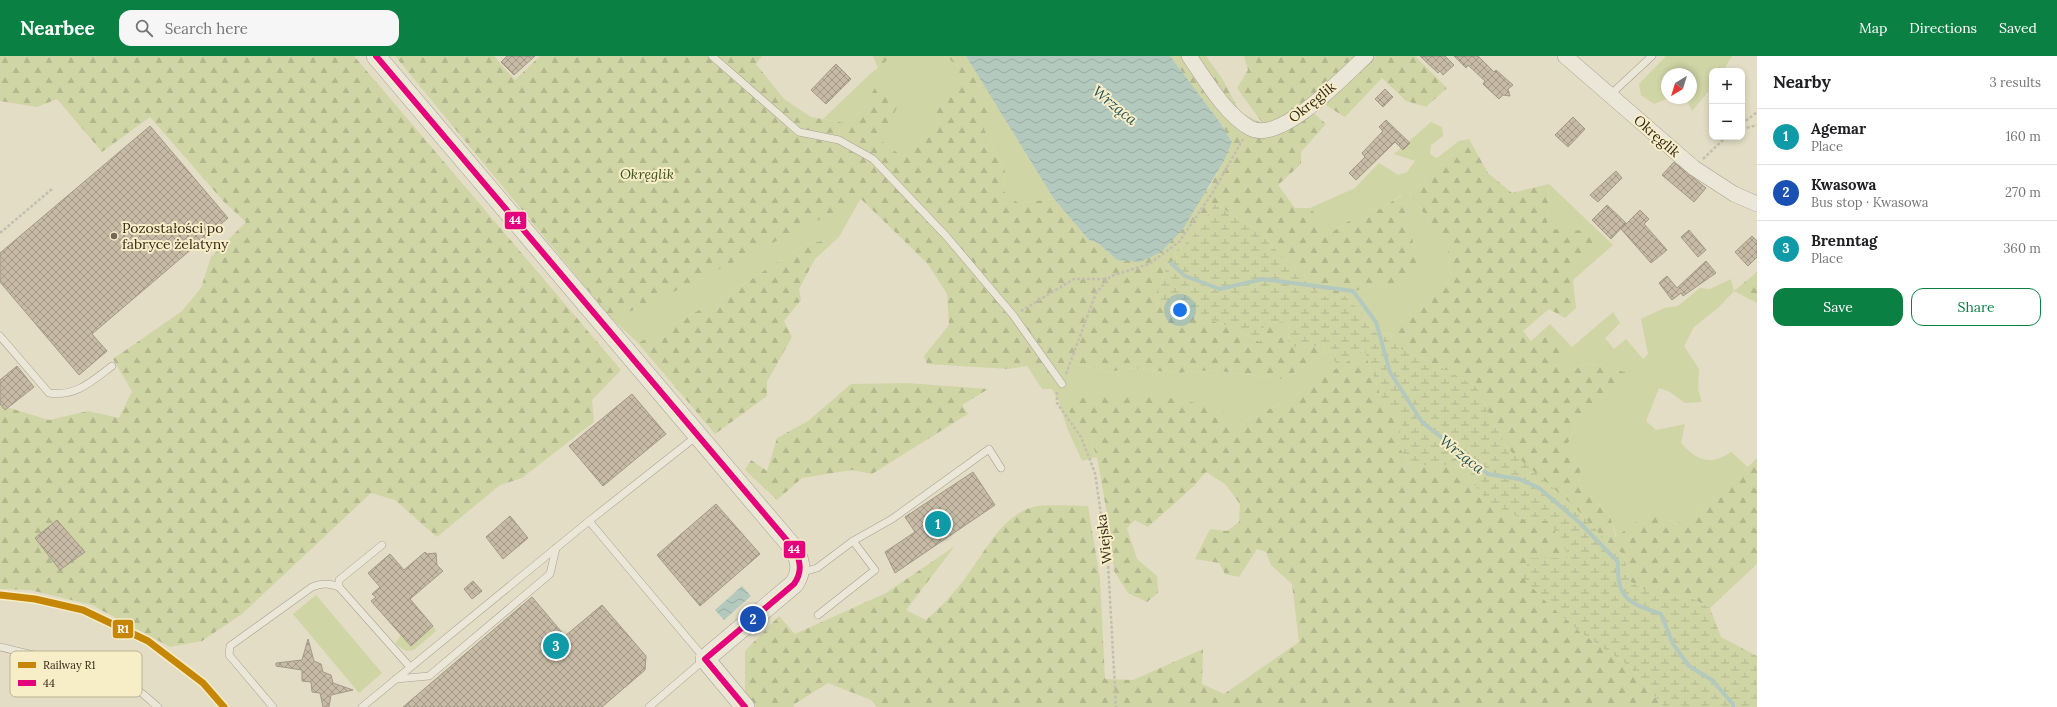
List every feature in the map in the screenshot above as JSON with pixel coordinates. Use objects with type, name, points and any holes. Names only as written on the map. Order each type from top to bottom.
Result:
[{"type":"street","points":[[376,56],[795,550],[800,562],[800,573],[789,589],[705,659],[745,707]]},
{"type":"street","points":[[1189,56],[1222,102],[1250,128]]},
{"type":"street","name":"Okręglik","points":[[1250,128],[1259,131],[1269,130],[1297,118],[1366,56]]},
{"type":"street","name":"Okręglik","points":[[1565,56],[1694,168],[1734,194],[1757,204]]},
{"type":"lane","points":[[712,56],[799,132],[839,140],[872,159],[947,237],[1013,315],[1062,384]]},
{"type":"lane","points":[[1610,95],[1652,56]]},
{"type":"lane","points":[[0,336],[49,393],[62,395],[74,392],[112,366]]},
{"type":"lane","points":[[362,707],[589,521],[699,435]]},
{"type":"lane","points":[[800,573],[817,568],[854,542],[892,519],[989,449],[1001,468]]},
{"type":"lane","points":[[589,521],[705,659],[649,707]]},
{"type":"lane","points":[[818,615],[875,570],[854,542]]},
{"type":"lane","points":[[339,587],[340,580],[382,545]]},
{"type":"lane","points":[[395,679],[429,676],[550,574],[556,548]]},
{"type":"lane","points":[[273,707],[229,655],[230,646],[312,587],[321,583],[331,583],[339,587],[410,667]]},
{"type":"lane","points":[[0,647],[15,651]]},
{"type":"lane","points":[[142,694],[158,707]]},
{"type":"path","points":[[1745,122],[1757,112]]},
{"type":"path","points":[[1745,128],[1757,125]]},
{"type":"path","points":[[1013,315],[1074,279],[1106,280],[1111,276],[1149,264],[1179,242],[1212,192],[1250,128]]},
{"type":"path","points":[[1694,168],[1723,140]]},
{"type":"path","points":[[0,232],[52,189]]},
{"type":"path","name":"Wiejska","points":[[1106,280],[1096,293],[1062,384],[1056,394],[1057,403],[1081,437],[1095,473],[1108,563],[1116,707]]},
{"type":"green space","points":[[0,56],[354,56],[621,370],[592,400],[594,422],[522,478],[500,485],[437,537],[395,500],[371,493],[242,614],[202,641],[170,647],[92,605],[30,590],[0,589],[0,405],[49,420],[88,411],[119,418],[132,391],[113,359],[182,311],[201,288],[211,257],[246,222],[224,202],[150,117],[102,152],[57,99],[37,107],[0,101]]},
{"type":"green space","name":"Okręglik","points":[[395,56],[494,56],[515,80],[540,56],[762,56],[756,64],[784,99],[811,117],[845,123],[858,116],[876,86],[900,102],[880,140],[903,157],[939,124],[935,111],[961,80],[958,66],[945,56],[966,56],[986,87],[976,91],[996,109],[984,129],[1005,169],[1003,191],[1018,203],[1054,199],[1089,240],[1098,243],[1117,260],[1140,262],[1209,188],[1224,161],[1232,142],[1219,121],[1170,56],[1206,56],[1223,80],[1240,112],[1263,124],[1237,88],[1248,70],[1244,56],[1357,56],[1303,104],[1326,124],[1301,152],[1301,164],[1278,185],[1295,208],[1310,208],[1331,233],[1365,210],[1381,209],[1403,194],[1419,271],[1397,289],[1383,284],[1343,294],[1331,300],[1305,284],[1306,277],[1281,256],[1260,231],[1215,204],[1194,235],[1174,253],[1177,258],[1166,268],[1155,302],[1231,327],[1260,342],[1265,323],[1290,322],[1288,340],[1323,346],[1325,351],[1301,369],[1282,379],[1212,370],[1176,373],[1133,368],[1108,372],[1066,361],[1060,374],[1046,374],[1027,366],[1009,369],[927,364],[924,356],[949,325],[947,294],[928,264],[861,199],[643,307],[611,318]]},
{"type":"green space","points":[[873,56],[892,56],[878,68]]},
{"type":"green space","points":[[892,56],[945,56],[958,66],[962,80],[935,111],[939,124],[903,157],[880,140],[877,87],[858,116],[845,123],[823,119],[869,75]]},
{"type":"green space","points":[[1376,56],[1415,56],[1447,88],[1426,107],[1406,101],[1382,78],[1345,117],[1322,103]]},
{"type":"green space","points":[[1666,56],[1732,56],[1725,68],[1709,68],[1709,91],[1692,111],[1689,104],[1697,104],[1697,68],[1661,68],[1661,101],[1654,104],[1641,95],[1639,84]]},
{"type":"green space","points":[[986,87],[1054,199],[1018,203],[1003,191],[1005,169],[984,129],[976,90]]},
{"type":"green space","points":[[1431,122],[1442,127],[1443,136],[1431,145],[1430,154],[1437,158],[1459,141],[1469,139],[1410,193],[1448,250],[1451,277],[1432,301],[1402,319],[1390,334],[1373,332],[1363,314],[1343,294],[1383,284],[1397,288],[1402,194],[1381,209],[1365,210],[1331,233],[1310,208],[1355,188],[1379,163],[1398,175],[1407,172],[1415,161],[1394,154]]},
{"type":"green space","points":[[1469,139],[1488,173],[1512,193],[1549,184],[1547,229],[1595,231],[1596,240],[1569,273],[1573,280],[1576,308],[1565,318],[1549,309],[1523,331],[1531,341],[1550,324],[1562,357],[1555,364],[1565,373],[1587,363],[1629,373],[1576,425],[1568,443],[1581,469],[1579,484],[1610,516],[1616,537],[1656,507],[1676,525],[1735,480],[1757,458],[1757,564],[1710,608],[1688,596],[1659,598],[1631,582],[1623,554],[1607,542],[1508,449],[1491,418],[1477,387],[1441,367],[1397,347],[1390,334],[1402,319],[1432,300],[1451,277],[1448,250],[1410,193]]},
{"type":"green space","points":[[1549,184],[1613,245],[1573,280],[1568,273],[1596,240],[1547,229]]},
{"type":"green space","points":[[861,198],[839,237],[804,245],[727,295],[638,343],[611,318],[643,307]]},
{"type":"green space","points":[[1215,204],[1260,231],[1281,256],[1306,277],[1305,284],[1331,300],[1343,294],[1363,314],[1373,332],[1390,334],[1397,347],[1441,367],[1477,387],[1491,418],[1508,449],[1574,506],[1607,542],[1623,554],[1631,582],[1659,598],[1688,596],[1710,608],[1721,637],[1757,656],[1757,707],[1664,707],[1629,666],[1580,632],[1549,605],[1522,577],[1530,558],[1570,558],[1549,521],[1527,521],[1489,503],[1459,465],[1410,465],[1397,443],[1403,420],[1383,402],[1364,350],[1340,367],[1325,351],[1323,346],[1292,347],[1288,341],[1290,322],[1265,323],[1260,342],[1231,327],[1155,302],[1166,268],[1177,258],[1174,253],[1194,235]]},
{"type":"green space","points":[[839,237],[815,259],[799,289],[801,300],[784,321],[792,337],[767,382],[767,396],[715,434],[638,343],[727,295],[804,245]]},
{"type":"green space","points":[[1757,272],[1757,303],[1734,291]]},
{"type":"green space","points":[[1731,279],[1734,291],[1719,307],[1694,327],[1684,346],[1699,369],[1698,389],[1702,402],[1685,403],[1670,392],[1659,388],[1646,421],[1656,430],[1685,424],[1681,443],[1693,454],[1704,460],[1711,460],[1717,459],[1731,452],[1748,467],[1735,480],[1676,525],[1656,507],[1617,537],[1610,516],[1579,484],[1581,469],[1568,443],[1576,425],[1628,373],[1587,363],[1565,373],[1555,364],[1550,324],[1572,347],[1613,312],[1620,323],[1605,338],[1614,349],[1626,339],[1643,359],[1648,354],[1641,319],[1664,308],[1678,306],[1700,288],[1710,289]]},
{"type":"green space","points":[[1364,350],[1383,402],[1404,420],[1397,443],[1410,465],[1459,465],[1490,503],[1527,521],[1549,521],[1571,558],[1555,558],[1580,632],[1629,666],[1664,707],[877,707],[871,700],[828,683],[793,705],[794,707],[756,707],[745,693],[745,651],[779,616],[795,634],[886,593],[955,546],[906,610],[926,620],[957,589],[994,537],[1012,518],[1033,507],[1060,505],[1088,506],[1100,579],[1105,679],[1133,680],[1203,649],[1202,684],[1224,694],[1299,642],[1292,584],[1271,565],[1266,552],[1257,549],[1239,577],[1225,574],[1219,563],[1195,559],[1210,529],[1227,531],[1239,522],[1240,504],[1225,484],[1206,472],[1194,486],[1148,527],[1135,520],[1127,528],[1137,559],[1157,576],[1158,593],[1147,602],[1128,593],[1114,571],[1110,531],[1097,457],[1091,441],[1065,406],[1068,399],[1132,395],[1164,397],[1195,403],[1230,415],[1233,429],[1253,416],[1288,401]]},
{"type":"green space","points":[[1325,351],[1340,367],[1288,401],[1253,416],[1233,429],[1066,406],[1090,439],[1097,457],[1082,461],[1067,428],[1059,402],[1052,389],[1042,389],[1027,366],[1046,374],[1060,374],[1066,361],[1108,372],[1133,368],[1176,373],[1212,370],[1282,379],[1301,369]]},
{"type":"green space","points":[[907,383],[988,389],[962,405],[968,414],[872,474],[852,470],[802,478],[777,500],[745,470],[751,460],[767,471],[777,438],[808,421],[851,384]]},
{"type":"green space","points":[[316,595],[382,673],[359,693],[293,614]]},
{"type":"green space","points":[[433,626],[436,631],[414,650],[406,651],[395,644],[401,635],[411,646]]},
{"type":"water","points":[[966,56],[1170,56],[1219,121],[1232,142],[1224,161],[1183,229],[1161,252],[1140,262],[1117,260],[1098,243],[1089,240],[1054,199]]},
{"type":"water","points":[[742,586],[751,596],[724,620],[715,610]]},
{"type":"building","points":[[507,56],[535,56],[514,75],[501,62]]},
{"type":"building","points":[[1420,56],[1445,56],[1454,65],[1443,75],[1440,71],[1438,73]]},
{"type":"building","points":[[1454,56],[1478,56],[1494,72],[1496,70],[1513,85],[1508,89],[1510,96],[1503,95],[1499,99],[1483,84],[1485,81],[1468,65],[1466,68]]},
{"type":"building","points":[[836,64],[851,79],[826,104],[811,90]]},
{"type":"building","points":[[1385,89],[1393,97],[1383,107],[1375,99]]},
{"type":"building","points":[[1573,117],[1585,129],[1568,147],[1555,135]]},
{"type":"building","points":[[1386,120],[1410,143],[1403,150],[1395,142],[1356,180],[1349,173],[1365,157],[1362,153],[1383,131],[1379,127]]},
{"type":"building","name":"Pozostałości po fabryce żelatyny","points":[[150,126],[228,218],[92,334],[107,351],[79,375],[0,282],[0,253]]},
{"type":"building","points":[[1674,162],[1706,188],[1694,202],[1662,175]]},
{"type":"building","points":[[1616,171],[1622,178],[1598,202],[1590,195]]},
{"type":"building","points":[[1607,205],[1626,223],[1611,239],[1592,220]]},
{"type":"building","points":[[1640,210],[1649,219],[1644,224],[1667,250],[1651,263],[1621,229]]},
{"type":"building","points":[[1689,230],[1706,250],[1698,257],[1681,237]]},
{"type":"building","points":[[1752,236],[1757,241],[1757,257],[1748,266],[1735,252]]},
{"type":"building","points":[[1706,261],[1716,273],[1683,296],[1681,293],[1672,300],[1659,283],[1667,276],[1677,288]]},
{"type":"building","points":[[17,366],[34,387],[5,410],[0,404],[0,380]]},
{"type":"building","points":[[632,394],[666,434],[603,486],[569,446]]},
{"type":"building","points":[[973,472],[995,505],[895,573],[885,552],[915,532],[905,517]]},
{"type":"building","points":[[716,504],[760,554],[700,606],[657,555]]},
{"type":"building","points":[[510,516],[528,538],[503,559],[486,537]]},
{"type":"building","points":[[57,520],[85,552],[60,570],[35,538]]},
{"type":"building","points":[[425,552],[427,554],[436,553],[437,565],[443,571],[410,599],[433,626],[411,646],[371,601],[376,597],[372,594],[380,587],[368,573],[390,554],[404,570]]},
{"type":"building","points":[[473,581],[482,591],[472,599],[464,589]]},
{"type":"building","points":[[532,597],[565,636],[602,605],[646,656],[645,670],[602,707],[403,707]]},
{"type":"building","points":[[308,639],[314,661],[321,664],[323,672],[331,675],[333,683],[353,690],[331,695],[329,707],[323,707],[320,693],[312,692],[311,682],[302,681],[302,670],[276,666],[276,663],[302,660]]},
{"type":"waterway","name":"Wrząca","points":[[1171,263],[1185,276],[1220,289],[1263,279],[1353,291],[1376,322],[1390,372],[1422,422],[1488,474],[1519,479],[1539,488],[1579,522],[1618,562],[1619,584],[1622,592],[1627,598],[1640,606],[1661,614],[1673,644],[1689,666],[1712,680],[1733,704],[1733,707]]},
{"type":"rail line","name":"R1","points":[[0,595],[35,599],[83,610],[148,641],[203,683],[224,707]]},
{"type":"transit line","name":"44","points":[[376,56],[795,550],[800,567],[797,580],[794,584],[705,659],[745,707]]},
{"type":"place","name":"Pozostałości po fabryce żelatyny","points":[[114,236]]},
{"type":"place","name":"Agemar","points":[[938,524]]},
{"type":"place","name":"Kwasowa","points":[[753,619]]},
{"type":"place","name":"Brenntag","points":[[556,646]]}]
